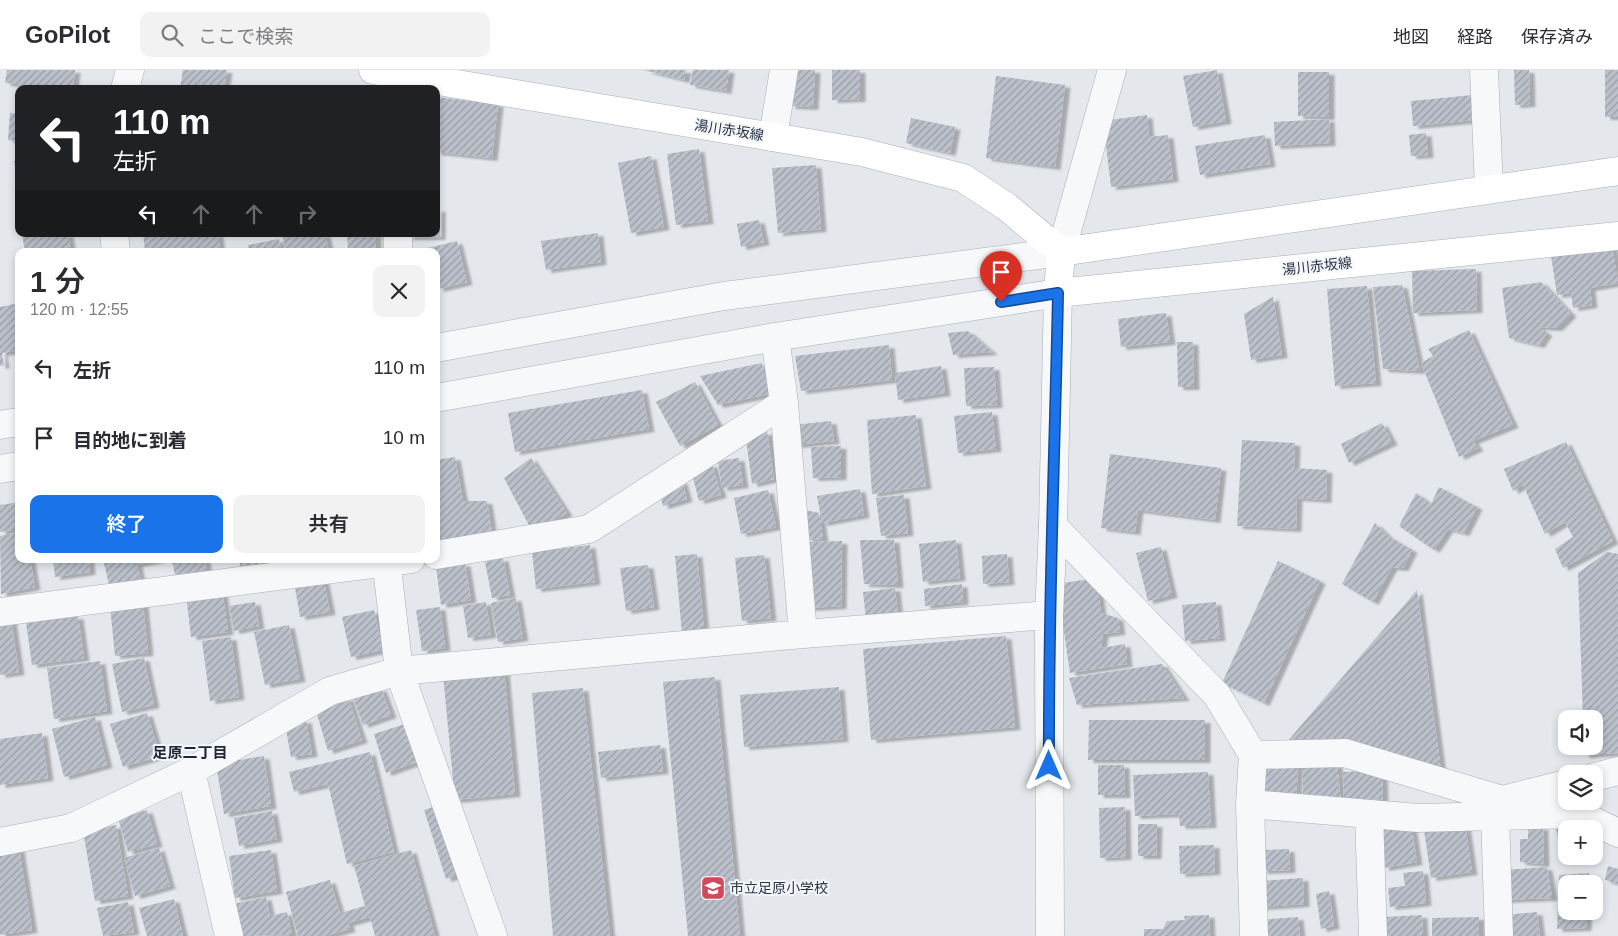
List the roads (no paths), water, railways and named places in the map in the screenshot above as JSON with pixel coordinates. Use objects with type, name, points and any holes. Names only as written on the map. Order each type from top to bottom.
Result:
[{"type":"main road","name":"湯川赤坂線","points":[[373,70],[402,78],[862,152],[963,178],[1007,207],[1061,252]]},
{"type":"main road","points":[[1058,293],[1061,252],[1618,171]]},
{"type":"main road","name":"湯川赤坂線","points":[[1058,293],[1618,236]]},
{"type":"street","points":[[126,85],[130,70]]},
{"type":"street","points":[[773,137],[784,70]]},
{"type":"street","points":[[440,347],[724,296],[1061,252],[1112,70]]},
{"type":"street","points":[[1484,70],[1489,189]]},
{"type":"street","points":[[440,397],[775,338],[1058,293],[1053,526],[1049,615],[1050,936]]},
{"type":"street","points":[[775,338],[784,403],[804,634]]},
{"type":"street","points":[[440,554],[588,529],[784,403]]},
{"type":"street","points":[[0,425],[15,423]]},
{"type":"street","points":[[0,469],[15,467]]},
{"type":"street","points":[[1053,526],[1217,695],[1253,755],[1250,804],[1254,936]]},
{"type":"street","points":[[0,612],[371,563]]},
{"type":"street","points":[[394,563],[399,671],[493,936]]},
{"type":"street","points":[[0,842],[71,828],[192,771],[330,691],[399,671],[804,634],[1049,615]]},
{"type":"street","points":[[1253,755],[1345,753],[1502,800],[1558,786]]},
{"type":"street","points":[[192,771],[228,936]]},
{"type":"street","points":[[1603,775],[1618,771]]},
{"type":"street","points":[[1250,804],[1418,818],[1579,814],[1618,833]]},
{"type":"street","points":[[1369,814],[1373,936]]},
{"type":"street","points":[[1495,816],[1499,936]]},
{"type":"place","name":"市立足原小学校","points":[[713,888]]},
{"type":"district","name":"足原二丁目","points":[[190,752]]}]
